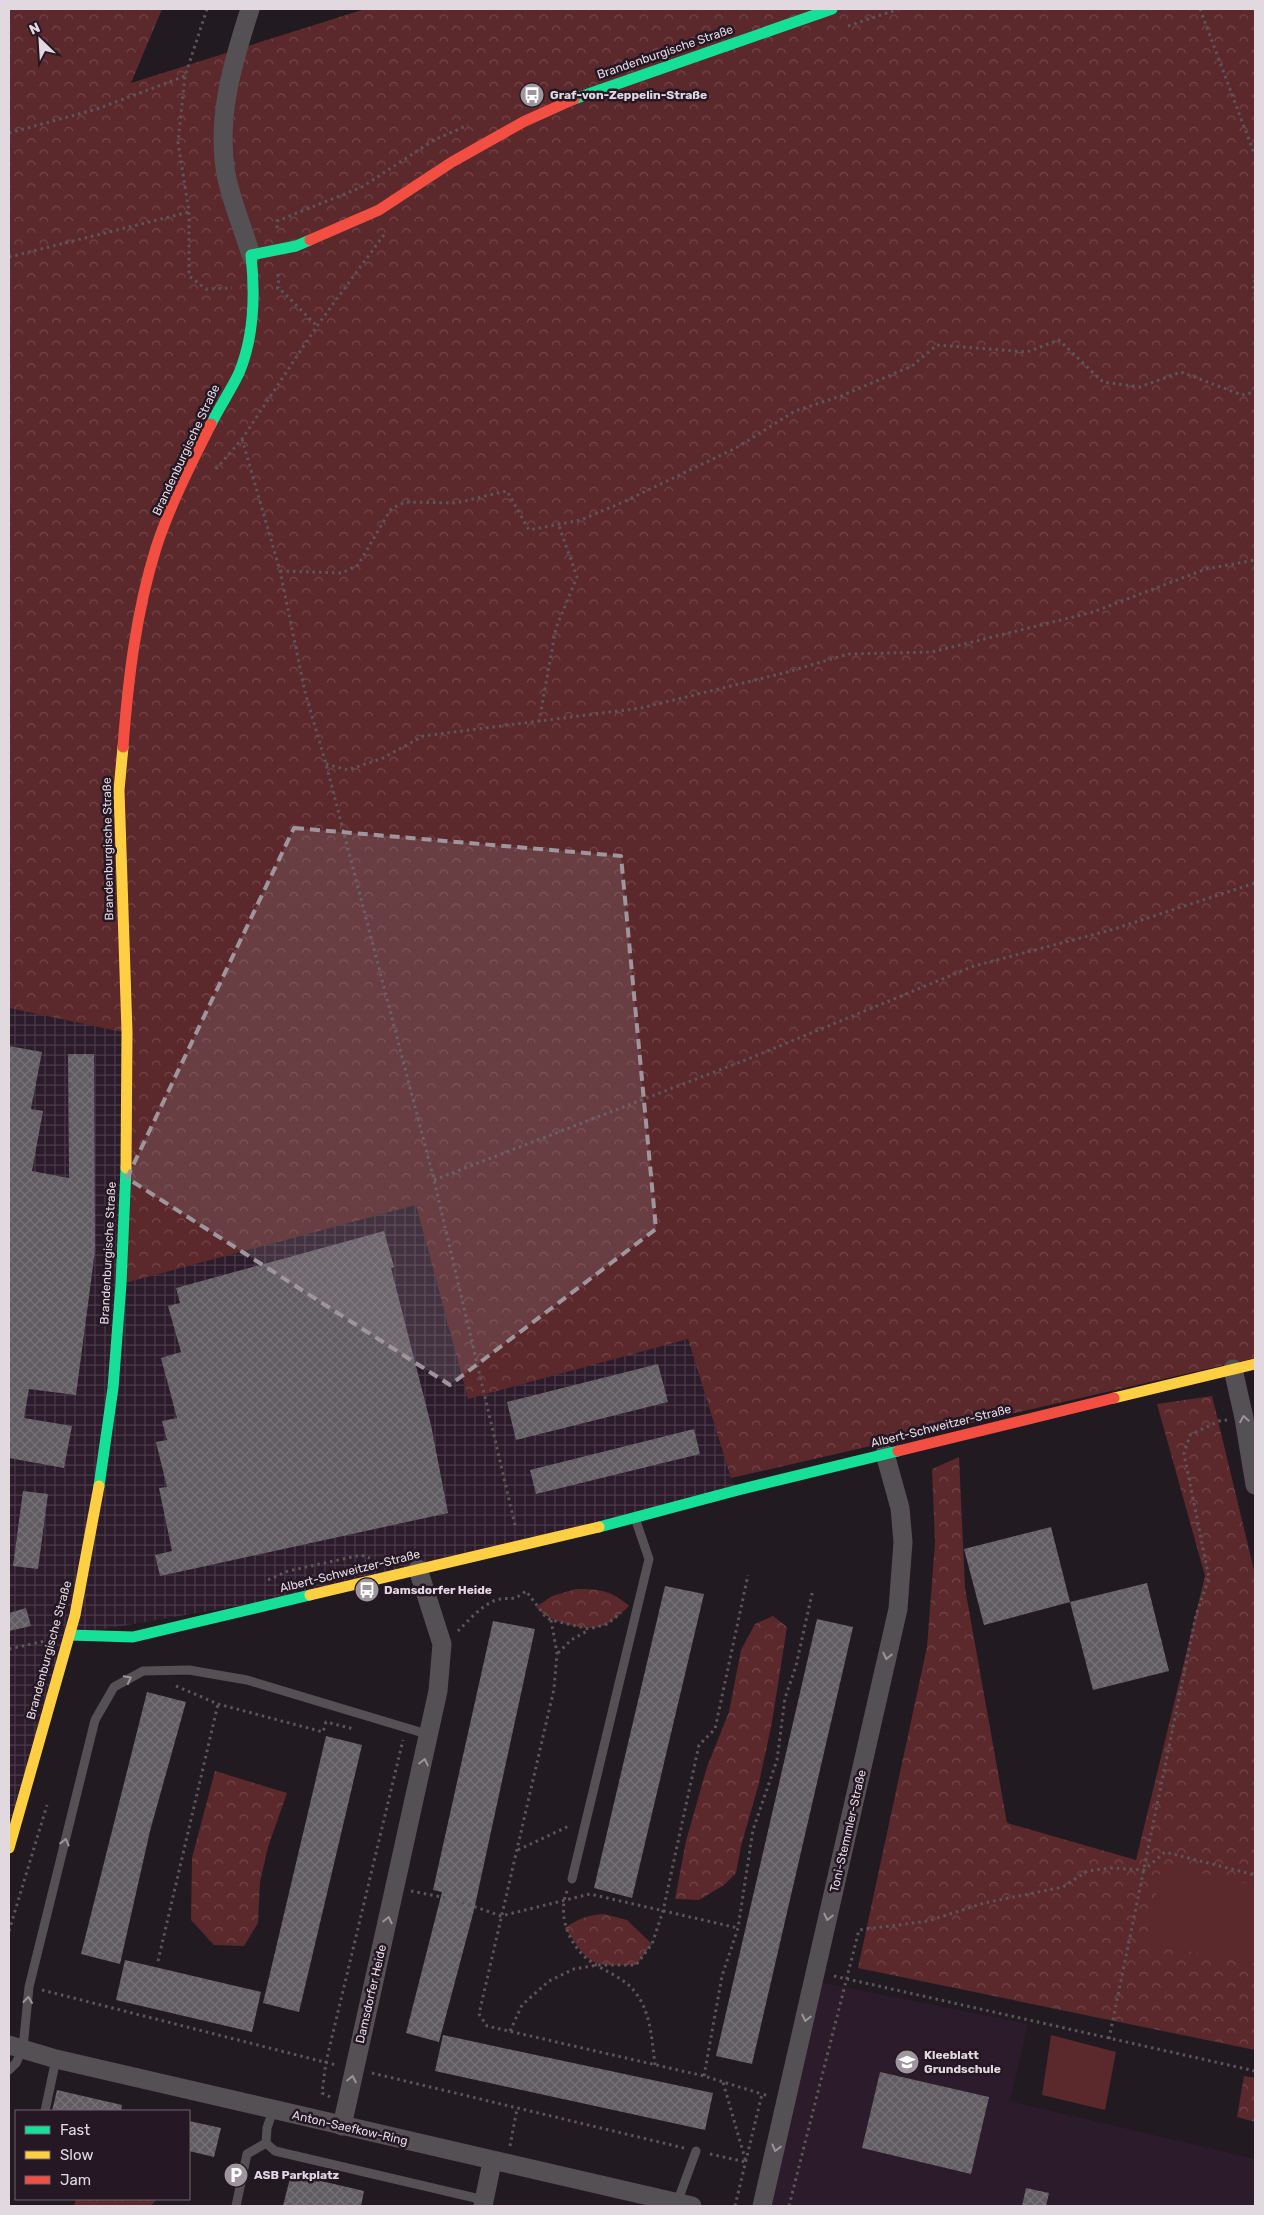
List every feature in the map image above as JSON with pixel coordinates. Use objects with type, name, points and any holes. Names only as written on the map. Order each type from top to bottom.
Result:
[{"type":"street","points":[[250,9],[232,67],[227,93],[224,147],[228,184],[251,255]]},
{"type":"street","name":"Brandenburgische Straße","points":[[9,1848],[70,1634],[99,1487],[113,1388],[121,1284],[126,1162],[127,1032],[119,790],[127,697],[138,624],[156,549],[178,492],[239,372],[247,344],[254,287],[251,255],[296,246],[379,210],[452,162],[507,131],[583,95],[832,9]]},
{"type":"street","name":"Albert-Schweitzer-Straße","points":[[70,1634],[133,1637],[635,1519],[738,1490],[1255,1364]]},
{"type":"street","points":[[1233,1369],[1244,1418],[1255,1484]]},
{"type":"street","name":"Toni-Stemmler-Straße","points":[[762,2206],[898,1608],[903,1542],[900,1508],[885,1454]]},
{"type":"street","name":"Damsdorfer Heide","points":[[342,2126],[430,1735],[438,1691],[442,1644],[418,1569]]},
{"type":"street","name":"Anton-Saefkow-Ring","points":[[16,2046],[56,2059],[685,2204]]},
{"type":"street","points":[[484,2203],[500,2162]]},
{"type":"lane","points":[[572,1879],[649,1559],[635,1519]]},
{"type":"lane","points":[[9,2070],[16,2063],[16,2046],[29,1987],[96,1720],[114,1687],[143,1671],[190,1670],[247,1680],[430,1735]]},
{"type":"lane","points":[[45,2110],[56,2059]]},
{"type":"lane","points":[[266,2143],[267,2128],[273,2110]]},
{"type":"lane","points":[[266,2143],[275,2151],[288,2156],[484,2203]]},
{"type":"lane","points":[[236,2206],[247,2154],[266,2143]]},
{"type":"lane","points":[[685,2204],[696,2151]]},
{"type":"path","points":[[207,9],[185,76],[178,142],[188,212],[190,276],[206,289],[279,288]]},
{"type":"path","points":[[844,27],[899,9]]},
{"type":"path","points":[[1200,9],[1255,156]]},
{"type":"path","points":[[9,133],[97,109],[185,76]]},
{"type":"path","points":[[317,326],[279,288],[275,250],[277,221],[362,187],[434,140],[470,124]]},
{"type":"path","points":[[9,257],[188,212]]},
{"type":"path","points":[[212,473],[242,439],[317,326],[388,230]]},
{"type":"path","points":[[1255,280],[1253,285],[1255,295]]},
{"type":"path","points":[[280,571],[342,573],[358,566],[391,509],[405,502],[456,503],[507,491],[529,530],[559,526],[581,520],[728,452],[795,411],[841,396],[912,366],[937,345],[1027,352],[1060,340],[1103,382],[1140,387],[1181,372],[1242,395],[1255,392]]},
{"type":"path","points":[[242,439],[280,571],[305,692],[326,764],[434,1180],[521,1545]]},
{"type":"path","points":[[539,722],[556,628],[577,576],[559,526]]},
{"type":"path","points":[[326,764],[348,770],[383,758],[423,736],[640,708],[784,673],[848,654],[932,652],[1093,612],[1206,568],[1255,560]]},
{"type":"path","points":[[434,1180],[748,1059],[974,966],[1111,930],[1255,883]]},
{"type":"path","points":[[1109,2039],[1196,1615],[1209,1578],[1184,1454],[1190,1435],[1219,1421],[1244,1418]]},
{"type":"path","points":[[510,2031],[522,2004],[549,1981],[574,1969],[636,1965],[652,1944],[663,1911],[699,1745],[715,1729],[748,1575]]},
{"type":"path","points":[[704,2076],[722,1976],[738,1928],[753,1830],[778,1760],[785,1698],[796,1666],[813,1590]]},
{"type":"path","points":[[442,1644],[473,1616],[495,1600],[516,1599],[526,1591],[536,1607],[551,1620],[589,1629]]},
{"type":"path","points":[[557,1653],[571,1640],[589,1629],[608,1624],[629,1606],[638,1607]]},
{"type":"path","points":[[551,1620],[557,1653],[554,1689],[479,2014],[487,2026],[704,2076],[787,2101]]},
{"type":"path","points":[[9,1649],[70,1634]]},
{"type":"path","points":[[143,1671],[218,1704],[323,1732],[326,1722],[355,1729]]},
{"type":"path","points":[[158,1962],[218,1704]]},
{"type":"path","points":[[347,2104],[322,2093],[326,2062],[406,1728]]},
{"type":"path","points":[[393,1738],[403,1741]]},
{"type":"path","points":[[518,1850],[566,1826],[586,1821]]},
{"type":"path","points":[[789,2206],[859,1930],[928,1921],[984,1903],[1063,1887],[1087,1871],[1112,1868],[1144,1870],[1165,1852],[1255,1875]]},
{"type":"path","points":[[572,1879],[563,1902],[565,1928],[584,1956],[627,1982],[637,1994],[644,2007],[655,2065]]},
{"type":"path","points":[[395,1887],[447,1898]]},
{"type":"path","points":[[456,1900],[502,1916],[590,1894],[738,1928]]},
{"type":"path","points":[[816,1971],[1255,2071]]},
{"type":"path","points":[[29,1987],[517,2109],[746,2162]]},
{"type":"path","points":[[723,2082],[746,2162]]},
{"type":"path","points":[[735,2206],[762,2094]]},
{"type":"path","points":[[500,2162],[517,2109]]},
{"type":"highlighted area","points":[[294,828],[621,856],[656,1229],[450,1385],[127,1178]]},
{"type":"shaded area","points":[[9,1008],[127,1032],[122,1283],[416,1205],[468,1398],[688,1339],[731,1478],[738,1490],[341,1588],[70,1635],[9,1848]]},
{"type":"shaded area","name":"Kleeblatt Grundschule","points":[[814,1981],[1028,2024],[1010,2101],[1255,2159],[1255,2206],[762,2206]]},
{"type":"green space","points":[[9,9],[162,9],[131,83],[365,9],[1255,9],[1255,1358],[731,1478],[688,1339],[468,1399],[416,1205],[121,1284],[127,1033],[9,1008]]},
{"type":"green space","points":[[1212,1396],[1255,1574],[1255,2050],[858,1968],[927,1647],[935,1543],[932,1469],[959,1457],[965,1588],[1007,1823],[1136,1860],[1205,1576],[1157,1404]]},
{"type":"green space","points":[[576,1589],[604,1591],[629,1606],[609,1623],[588,1628],[556,1620],[544,1614],[536,1607],[552,1596]]},
{"type":"green space","points":[[773,1616],[787,1627],[772,1722],[759,1783],[741,1846],[736,1873],[724,1885],[699,1900],[675,1899],[686,1841],[707,1767],[729,1712],[741,1650],[755,1624]]},
{"type":"green space","points":[[215,1771],[287,1793],[268,1847],[260,1882],[258,1923],[244,1946],[214,1945],[191,1920],[192,1858]]},
{"type":"green space","points":[[1162,1865],[1255,1885],[1255,1964],[1146,1943]]},
{"type":"green space","points":[[604,1914],[627,1920],[652,1944],[636,1965],[609,1965],[593,1961],[581,1950],[565,1928],[583,1918]]},
{"type":"green space","points":[[1051,2035],[1116,2052],[1105,2110],[1042,2095]]},
{"type":"green space","points":[[1244,2076],[1255,2078],[1255,2122],[1237,2117]]},
{"type":"green space","points":[[76,2200],[156,2200],[151,2206],[74,2206]]},
{"type":"building","points":[[9,1046],[42,1052],[31,1109],[43,1111],[32,1171],[69,1178],[68,1054],[94,1054],[95,1251],[76,1395],[29,1389],[24,1418],[72,1426],[64,1468],[9,1458]]},
{"type":"building","points":[[384,1231],[394,1267],[391,1268],[431,1425],[448,1513],[160,1576],[155,1555],[172,1551],[159,1488],[167,1487],[156,1442],[167,1440],[162,1421],[177,1418],[161,1358],[181,1352],[168,1306],[180,1303],[176,1288]]},
{"type":"building","points":[[658,1364],[668,1402],[516,1440],[507,1402]]},
{"type":"building","points":[[694,1429],[700,1454],[536,1494],[530,1470]]},
{"type":"building","points":[[23,1491],[48,1494],[38,1569],[13,1566]]},
{"type":"building","points":[[1051,1527],[1070,1602],[984,1625],[964,1549]]},
{"type":"building","points":[[1147,1583],[1169,1671],[1093,1690],[1070,1602]]},
{"type":"building","points":[[665,1586],[704,1594],[632,1898],[594,1888]]},
{"type":"building","points":[[26,1608],[31,1626],[9,1631],[9,1613]]},
{"type":"building","points":[[817,1619],[853,1627],[752,2064],[716,2056]]},
{"type":"building","points":[[493,1621],[535,1629],[474,1910],[439,2042],[406,2033],[442,1892],[433,1890]]},
{"type":"building","points":[[147,1692],[186,1702],[150,1831],[120,1964],[81,1954]]},
{"type":"building","points":[[326,1736],[362,1745],[299,2012],[263,2003]]},
{"type":"building","points":[[125,1960],[261,1992],[252,2032],[116,2000]]},
{"type":"building","points":[[443,2035],[713,2093],[705,2130],[435,2071]]},
{"type":"building","points":[[880,2072],[989,2097],[971,2174],[862,2148]]},
{"type":"building","points":[[57,2090],[122,2105],[121,2110],[52,2110]]},
{"type":"building","points":[[190,2121],[221,2128],[214,2157],[190,2151]]},
{"type":"building","points":[[291,2174],[364,2191],[361,2206],[283,2206]]},
{"type":"building","points":[[1026,2188],[1049,2193],[1046,2206],[1022,2206]]},
{"type":"traffic: fast","points":[[574,99],[832,9]]},
{"type":"traffic: fast","points":[[211,424],[233,386],[248,345],[253,299],[251,255],[296,246],[310,240]]},
{"type":"traffic: fast","points":[[99,1486],[113,1388],[121,1284],[126,1168]]},
{"type":"traffic: fast","points":[[599,1527],[738,1490],[898,1451]]},
{"type":"traffic: fast","points":[[70,1635],[133,1637],[310,1595]]},
{"type":"traffic: slow","points":[[123,747],[119,790],[127,1032],[126,1168]]},
{"type":"traffic: slow","points":[[1114,1398],[1255,1364]]},
{"type":"traffic: slow","points":[[9,1848],[75,1615],[99,1486]]},
{"type":"traffic: slow","points":[[310,1595],[599,1527]]},
{"type":"traffic: jam","points":[[310,240],[379,210],[452,162],[523,122],[574,99]]},
{"type":"traffic: jam","points":[[123,747],[134,646],[149,572],[168,516],[211,424]]},
{"type":"traffic: jam","points":[[898,1451],[1114,1398]]},
{"type":"place","name":"Graf-von-Zeppelin-Straße","points":[[532,95]]},
{"type":"place","name":"Damsdorfer Heide","points":[[367,1590]]},
{"type":"place","name":"Kleeblatt Grundschule","points":[[907,2062]]},
{"type":"place","name":"ASB Parkplatz","points":[[236,2175]]}]
